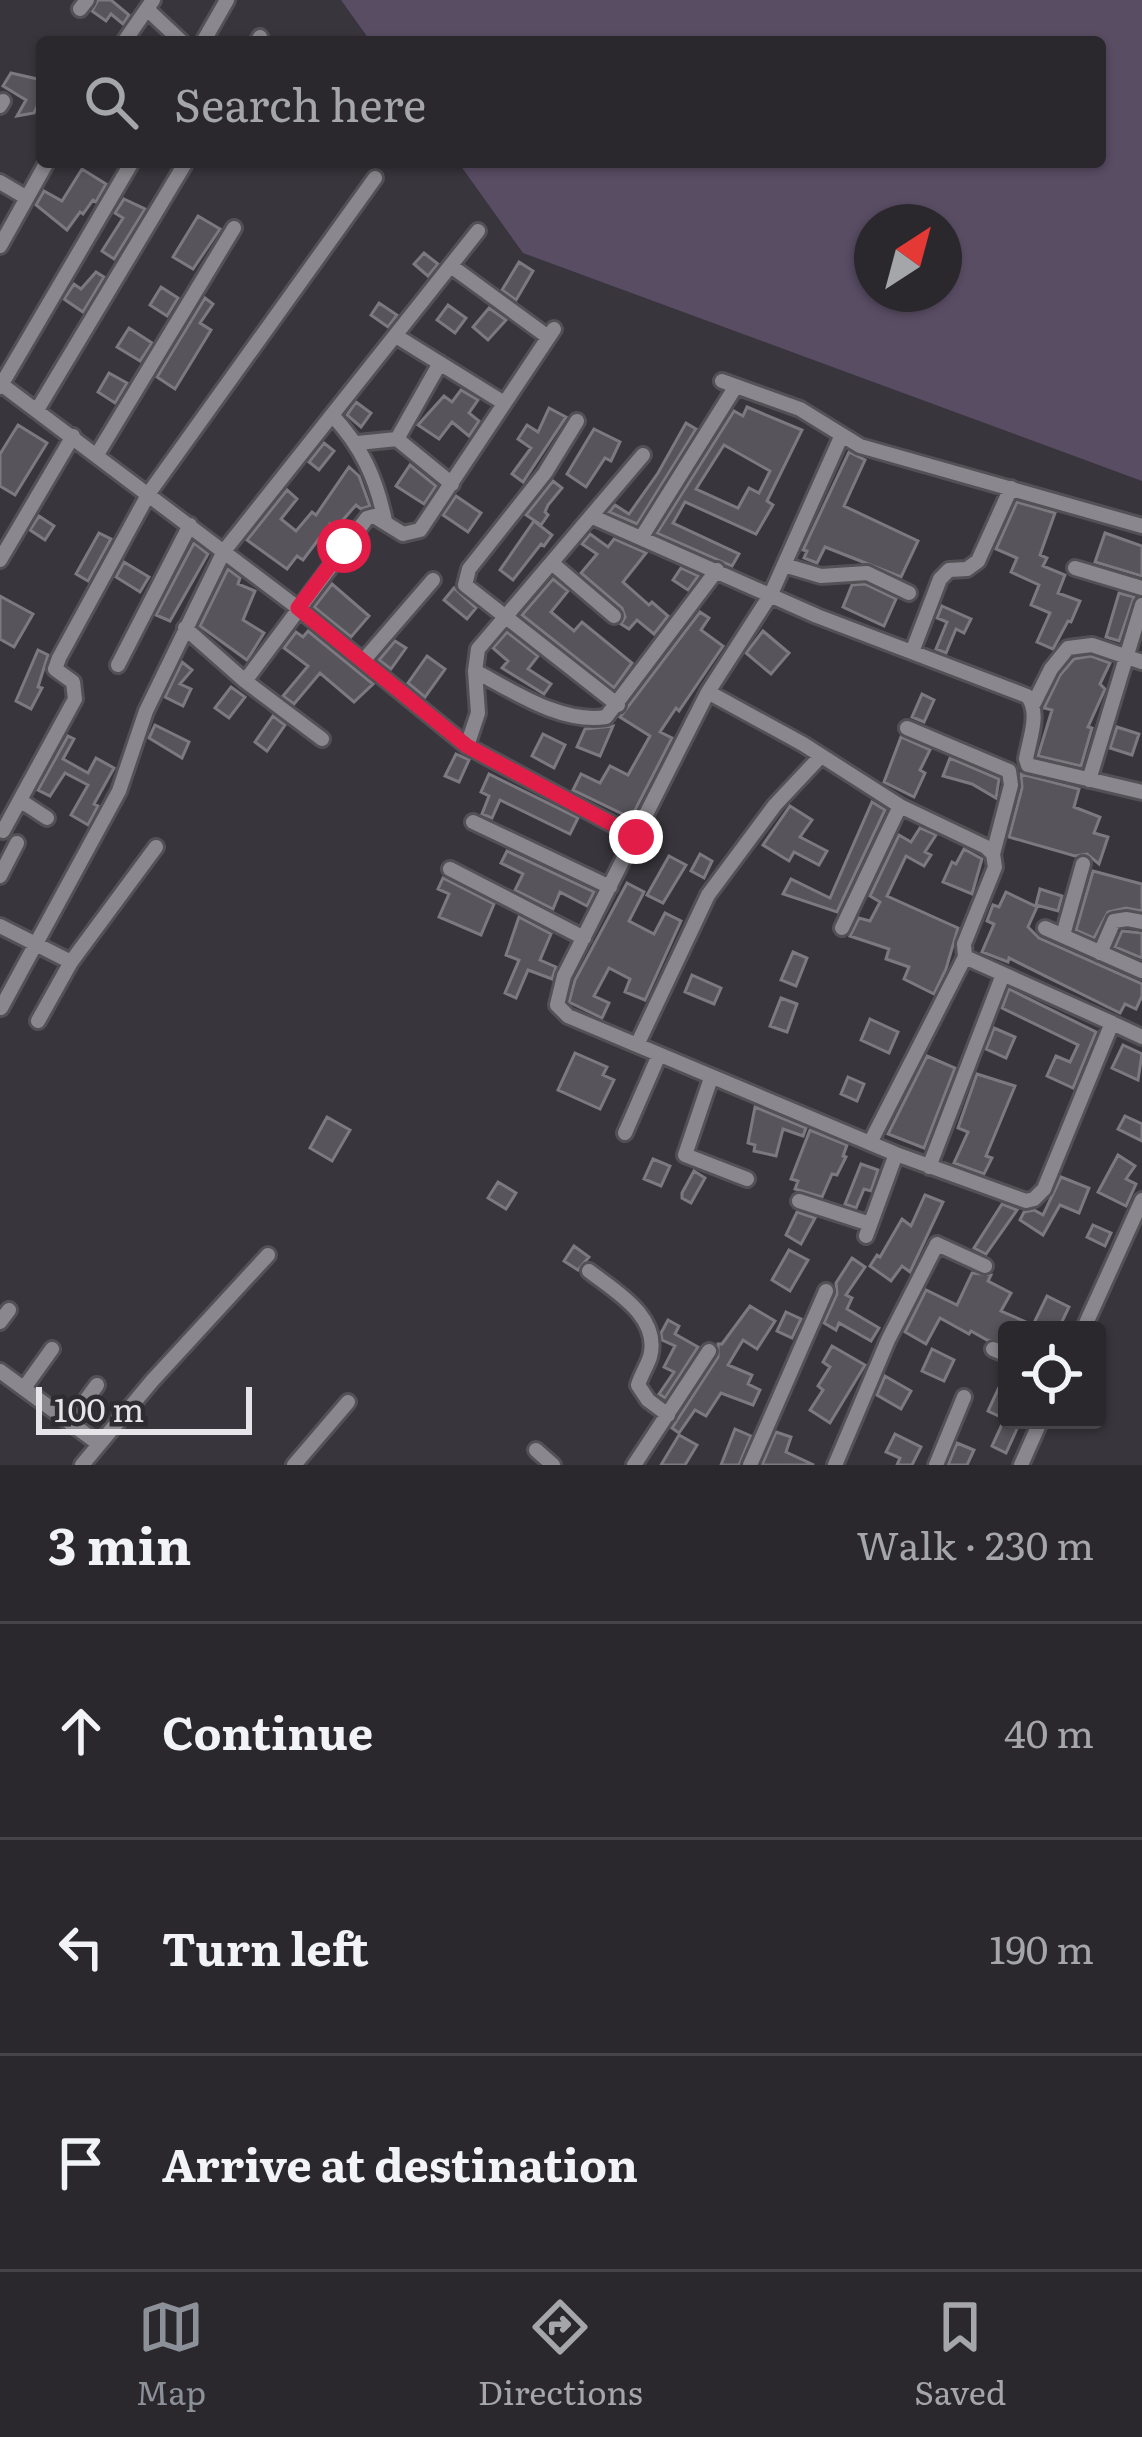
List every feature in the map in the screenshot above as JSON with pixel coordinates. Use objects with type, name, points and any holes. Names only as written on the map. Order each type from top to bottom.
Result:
[{"type":"street","points":[[206,36],[227,0]]},
{"type":"street","points":[[128,36],[150,5],[177,36]]},
{"type":"street","points":[[0,246],[44,168]]},
{"type":"street","points":[[128,168],[1,386],[224,550],[467,746],[636,837]]},
{"type":"street","points":[[37,410],[182,168]]},
{"type":"street","points":[[3,831],[75,699],[73,682],[56,669],[59,658],[149,493],[375,178]]},
{"type":"street","points":[[0,182],[27,198]]},
{"type":"street","points":[[98,453],[234,229]]},
{"type":"street","points":[[1,1008],[119,791],[146,711],[224,550],[478,231]]},
{"type":"street","points":[[245,681],[367,518],[374,516],[403,534],[420,530],[551,333],[451,266]]},
{"type":"street","points":[[396,336],[504,404]]},
{"type":"street","points":[[397,439],[440,363]]},
{"type":"street","points":[[641,538],[729,383],[800,409],[860,446],[1142,526]]},
{"type":"street","points":[[332,415],[358,443],[378,486],[385,521]]},
{"type":"street","points":[[577,421],[545,473],[465,578],[471,591],[618,705]]},
{"type":"street","points":[[0,560],[73,436]]},
{"type":"street","points":[[841,437],[771,594],[708,692],[564,976],[557,1005],[568,1016],[896,1154],[1011,1198],[1034,1199],[1044,1189],[1112,1024]]},
{"type":"street","points":[[358,443],[397,439],[452,484]]},
{"type":"street","points":[[467,746],[478,713],[478,649],[643,454]]},
{"type":"street","points":[[912,652],[940,579],[949,570],[967,569],[978,561],[1011,488]]},
{"type":"street","points":[[593,517],[1027,696],[1034,704]]},
{"type":"street","points":[[118,665],[190,525]]},
{"type":"street","points":[[554,564],[614,616]]},
{"type":"street","points":[[784,565],[821,576],[867,573],[909,592]]},
{"type":"street","points":[[1076,568],[1142,588]]},
{"type":"street","points":[[475,671],[542,705],[593,719],[606,717],[717,571]]},
{"type":"street","points":[[363,661],[433,580]]},
{"type":"street","points":[[1089,780],[1142,605]]},
{"type":"street","points":[[185,628],[322,739]]},
{"type":"street","points":[[1142,662],[1092,645],[1068,648],[1059,655],[1034,704],[1026,759],[1028,765],[1142,792]]},
{"type":"street","points":[[708,692],[900,806],[993,854]]},
{"type":"street","points":[[870,1143],[965,957],[964,944],[994,867],[993,854],[1012,784],[1009,771],[907,728]]},
{"type":"street","points":[[637,1045],[708,895],[775,805],[821,756]]},
{"type":"street","points":[[21,801],[47,818]]},
{"type":"street","points":[[842,928],[900,806]]},
{"type":"street","points":[[473,822],[610,886]]},
{"type":"street","points":[[0,876],[16,843]]},
{"type":"street","points":[[38,1021],[71,962],[156,847]]},
{"type":"street","points":[[1063,935],[1082,864]]},
{"type":"street","points":[[450,869],[584,938]]},
{"type":"street","points":[[1100,953],[1114,922],[1142,922]]},
{"type":"street","points":[[0,926],[71,962]]},
{"type":"street","points":[[1045,928],[1142,971]]},
{"type":"street","points":[[965,957],[1142,1037]]},
{"type":"street","points":[[928,1167],[1002,977]]},
{"type":"street","points":[[625,1133],[659,1055]]},
{"type":"street","points":[[711,1078],[685,1155],[747,1179]]},
{"type":"street","points":[[799,1201],[868,1230],[896,1154]]},
{"type":"street","points":[[1087,1321],[1142,1200]]},
{"type":"street","points":[[835,1465],[888,1340],[937,1244],[985,1266]]},
{"type":"street","points":[[82,1465],[268,1255]]},
{"type":"street","points":[[589,1271],[627,1300],[647,1326],[652,1350],[638,1384],[647,1400],[668,1414]]},
{"type":"street","points":[[750,1465],[826,1291]]},
{"type":"street","points":[[24,1388],[52,1349]]},
{"type":"street","points":[[634,1465],[709,1351]]},
{"type":"street","points":[[0,1371],[99,1444]]},
{"type":"street","points":[[70,1422],[97,1385]]},
{"type":"street","points":[[936,1465],[964,1396]]},
{"type":"street","points":[[294,1465],[348,1402]]},
{"type":"street","points":[[1021,1465],[1037,1429]]},
{"type":"street","points":[[536,1450],[553,1465]]},
{"type":"shaded area","points":[[341,0],[1142,0],[1142,481],[523,253],[462,168],[1106,168],[1106,36],[367,36]]},
{"type":"building","points":[[98,0],[111,0],[129,15],[123,24],[111,14],[106,21],[92,11]]},
{"type":"building","points":[[11,73],[36,79],[34,113],[17,116],[26,100],[3,86]]},
{"type":"building","points":[[82,169],[106,184],[96,202],[80,212],[67,230],[36,205],[44,191],[62,201]]},
{"type":"building","points":[[124,199],[145,209],[114,259],[102,251],[123,218],[115,213]]},
{"type":"building","points":[[198,216],[220,229],[193,269],[173,257]]},
{"type":"building","points":[[424,253],[438,264],[428,276],[414,264]]},
{"type":"building","points":[[519,262],[533,271],[516,300],[502,290]]},
{"type":"building","points":[[96,272],[104,277],[83,312],[64,299],[74,284],[81,289]]},
{"type":"building","points":[[161,287],[178,298],[167,316],[150,305]]},
{"type":"building","points":[[205,298],[213,304],[200,323],[211,330],[175,389],[157,377]]},
{"type":"building","points":[[379,303],[397,315],[388,327],[371,315]]},
{"type":"building","points":[[448,305],[466,318],[455,333],[437,320]]},
{"type":"building","points":[[489,308],[506,320],[488,340],[473,327]]},
{"type":"building","points":[[129,328],[152,343],[140,361],[117,347]]},
{"type":"building","points":[[109,373],[127,383],[115,403],[98,392]]},
{"type":"building","points":[[461,390],[478,400],[469,413],[479,421],[469,436],[452,422],[439,439],[418,425],[444,396],[452,402]]},
{"type":"building","points":[[356,402],[371,413],[361,427],[347,415]]},
{"type":"building","points":[[747,407],[802,430],[767,501],[773,505],[756,534],[685,502],[673,523],[739,554],[732,566],[657,533],[734,411],[743,416]],"holes":[[[724,445],[770,471],[759,493],[749,488],[738,508],[696,489]]]},
{"type":"building","points":[[549,408],[566,417],[523,482],[512,474],[531,448],[518,439],[527,425],[538,432]]},
{"type":"building","points":[[686,423],[696,429],[637,524],[609,512],[615,505],[629,514]]},
{"type":"building","points":[[18,425],[47,443],[15,495],[0,486],[0,454]]},
{"type":"building","points":[[594,429],[620,442],[611,461],[605,458],[586,487],[567,474]]},
{"type":"building","points":[[324,443],[334,451],[319,470],[309,462]]},
{"type":"building","points":[[849,452],[865,460],[844,506],[918,541],[901,577],[825,547],[817,563],[804,558],[807,551],[803,550]]},
{"type":"building","points":[[410,465],[436,486],[424,504],[396,486]]},
{"type":"building","points":[[349,467],[359,476],[370,506],[361,509],[356,505],[335,529],[330,524],[303,560],[297,556],[287,569],[247,540],[287,490],[297,499],[281,519],[296,531],[312,512],[316,515]]},
{"type":"building","points":[[553,481],[562,488],[548,505],[541,525],[526,515]]},
{"type":"building","points":[[456,496],[481,513],[468,532],[443,515]]},
{"type":"building","points":[[1017,502],[1055,513],[1040,555],[1047,558],[1043,566],[1065,575],[1058,593],[1080,601],[1053,649],[1037,642],[1050,613],[1031,605],[1039,585],[1011,572],[1017,558],[996,549]]},
{"type":"building","points":[[39,516],[54,526],[45,540],[30,530]]},
{"type":"building","points":[[534,521],[552,535],[513,580],[500,570]]},
{"type":"building","points":[[99,533],[111,539],[88,581],[76,574]]},
{"type":"building","points":[[1105,533],[1142,546],[1142,576],[1095,562]]},
{"type":"building","points":[[590,534],[608,547],[614,539],[646,553],[623,582],[668,616],[654,634],[637,620],[629,629],[621,624],[622,608],[581,573],[597,554],[582,544]]},
{"type":"building","points":[[194,543],[208,554],[170,621],[156,615]]},
{"type":"building","points":[[124,562],[149,577],[140,592],[116,577]]},
{"type":"building","points":[[681,568],[698,576],[688,590],[673,580]]},
{"type":"building","points":[[228,569],[240,578],[238,584],[255,591],[243,620],[264,633],[247,660],[200,626]]},
{"type":"building","points":[[553,579],[568,591],[551,612],[574,631],[582,622],[632,663],[614,688],[522,615]]},
{"type":"building","points":[[332,584],[369,616],[351,637],[314,607]]},
{"type":"building","points":[[865,584],[896,599],[884,626],[843,607],[852,585]]},
{"type":"building","points":[[454,588],[476,608],[467,619],[444,600]]},
{"type":"building","points":[[1119,593],[1134,597],[1119,641],[1106,637]]},
{"type":"building","points":[[0,596],[33,614],[14,647],[0,639]]},
{"type":"building","points":[[942,606],[971,619],[964,633],[956,629],[946,653],[936,649],[947,622],[937,618]]},
{"type":"building","points":[[700,612],[709,618],[701,630],[723,646],[660,732],[672,738],[631,818],[573,790],[581,774],[600,783],[610,766],[628,775],[650,736],[620,717]]},
{"type":"building","points":[[308,631],[373,684],[354,702],[320,673],[294,704],[283,696],[308,666],[284,648],[296,632],[303,637]]},
{"type":"building","points":[[763,631],[789,653],[771,674],[746,653]]},
{"type":"building","points":[[507,632],[538,656],[528,669],[551,684],[544,694],[502,668],[508,661],[493,648]]},
{"type":"building","points":[[395,641],[406,648],[391,669],[379,660]]},
{"type":"building","points":[[38,650],[48,655],[38,687],[42,688],[31,709],[16,701]]},
{"type":"building","points":[[427,656],[445,669],[425,697],[408,683]]},
{"type":"building","points":[[1091,656],[1110,663],[1100,684],[1105,689],[1088,727],[1092,728],[1081,766],[1038,756],[1052,710],[1044,708],[1060,675],[1074,659]]},
{"type":"building","points":[[182,662],[192,670],[180,684],[191,689],[183,706],[165,697]]},
{"type":"building","points":[[231,687],[245,697],[229,718],[215,708]]},
{"type":"building","points":[[922,694],[934,700],[924,722],[912,717]]},
{"type":"building","points":[[273,716],[285,725],[267,751],[255,742]]},
{"type":"building","points":[[155,725],[189,742],[182,758],[149,738]]},
{"type":"building","points":[[613,726],[600,756],[577,747],[585,729]]},
{"type":"building","points":[[1117,727],[1139,734],[1132,755],[1110,748]]},
{"type":"building","points":[[543,734],[565,745],[554,768],[532,756]]},
{"type":"building","points":[[68,736],[74,739],[63,759],[88,773],[96,758],[114,768],[88,825],[71,815],[88,785],[65,773],[50,796],[38,790]]},
{"type":"building","points":[[901,737],[930,750],[914,797],[884,782]]},
{"type":"building","points":[[456,754],[469,760],[459,782],[445,776]]},
{"type":"building","points":[[950,758],[999,779],[996,798],[972,784],[943,776]]},
{"type":"building","points":[[489,774],[578,818],[570,834],[500,800],[492,818],[482,814],[489,796],[481,792]]},
{"type":"building","points":[[1021,774],[1079,789],[1074,807],[1100,817],[1094,833],[1108,837],[1099,864],[1087,854],[1075,856],[1009,837],[1022,788]]},
{"type":"building","points":[[872,802],[885,810],[837,912],[783,894],[791,879],[830,898]]},
{"type":"building","points":[[790,806],[812,820],[800,837],[827,851],[819,865],[794,852],[789,861],[763,845]]},
{"type":"building","points":[[920,828],[936,835],[925,852],[931,855],[924,866],[906,856],[887,896],[958,928],[934,994],[904,979],[909,967],[886,959],[889,949],[850,936],[859,918],[870,921],[880,902],[870,896],[899,835],[911,842]]},
{"type":"building","points":[[964,849],[982,859],[972,894],[943,882]]},
{"type":"building","points":[[507,851],[594,892],[587,906],[560,892],[553,909],[515,890],[523,874],[501,863]]},
{"type":"building","points":[[700,854],[712,861],[704,878],[691,871]]},
{"type":"building","points":[[669,856],[686,865],[663,903],[647,895]]},
{"type":"building","points":[[1093,871],[1142,884],[1142,911],[1108,912],[1094,938],[1076,930]]},
{"type":"building","points":[[443,878],[494,904],[481,935],[439,917],[449,894],[438,889]]},
{"type":"building","points":[[627,883],[644,892],[629,921],[654,934],[665,913],[681,921],[645,1000],[625,992],[630,979],[609,968],[594,996],[609,1003],[602,1018],[569,1002],[575,980]]},
{"type":"building","points":[[1040,889],[1062,896],[1058,911],[1036,905]]},
{"type":"building","points":[[1006,892],[1037,907],[1028,927],[1039,938],[1142,984],[1136,1009],[1125,1004],[1120,1013],[1009,958],[1008,962],[982,952],[994,924],[987,921],[993,905],[999,907]]},
{"type":"building","points":[[519,917],[551,934],[540,960],[556,967],[552,979],[528,970],[516,998],[505,993],[519,960],[506,955]]},
{"type":"building","points":[[1122,931],[1142,933],[1142,958],[1115,947]]},
{"type":"building","points":[[793,952],[807,958],[796,986],[781,980]]},
{"type":"building","points":[[692,975],[721,988],[714,1004],[685,992]]},
{"type":"building","points":[[1009,989],[1096,1032],[1073,1088],[1047,1076],[1056,1056],[1070,1062],[1078,1045],[1002,1008]]},
{"type":"building","points":[[781,998],[797,1004],[787,1032],[770,1026]]},
{"type":"building","points":[[870,1019],[898,1032],[889,1053],[861,1040]]},
{"type":"building","points":[[994,1028],[1015,1037],[1006,1058],[986,1049]]},
{"type":"building","points":[[1123,1045],[1142,1054],[1138,1080],[1112,1068]]},
{"type":"building","points":[[575,1053],[607,1067],[603,1075],[614,1080],[600,1109],[558,1090]]},
{"type":"building","points":[[927,1056],[955,1068],[924,1148],[888,1134]]},
{"type":"building","points":[[977,1074],[1015,1086],[986,1156],[992,1158],[984,1174],[954,1163],[968,1132],[958,1128]]},
{"type":"building","points":[[848,1077],[864,1084],[857,1101],[841,1094]]},
{"type":"building","points":[[755,1107],[806,1128],[803,1136],[783,1129],[776,1156],[754,1151],[755,1145],[748,1143]]},
{"type":"building","points":[[1125,1116],[1142,1124],[1142,1141],[1118,1129]]},
{"type":"building","points":[[327,1117],[350,1130],[332,1161],[310,1148]]},
{"type":"building","points":[[810,1130],[847,1145],[846,1157],[822,1197],[795,1189],[798,1181],[791,1179]]},
{"type":"building","points":[[1118,1155],[1135,1166],[1126,1179],[1136,1184],[1126,1206],[1098,1192]]},
{"type":"building","points":[[653,1159],[670,1166],[661,1186],[644,1179]]},
{"type":"building","points":[[861,1164],[878,1170],[871,1191],[864,1189],[856,1208],[845,1204]]},
{"type":"building","points":[[694,1171],[705,1178],[691,1203],[682,1193]]},
{"type":"building","points":[[1061,1177],[1089,1188],[1079,1213],[1060,1205],[1043,1235],[1020,1220],[1024,1212],[1043,1215]]},
{"type":"building","points":[[498,1182],[516,1193],[506,1209],[488,1198]]},
{"type":"building","points":[[925,1195],[943,1202],[910,1272],[902,1266],[891,1281],[870,1266],[902,1219],[911,1226]]},
{"type":"building","points":[[1002,1204],[1017,1210],[986,1254],[974,1248]]},
{"type":"building","points":[[797,1212],[815,1218],[801,1244],[786,1235]]},
{"type":"building","points":[[1093,1225],[1111,1233],[1105,1246],[1087,1237]]},
{"type":"building","points":[[574,1246],[589,1257],[578,1270],[564,1261]]},
{"type":"building","points":[[789,1250],[808,1260],[790,1291],[772,1280]]},
{"type":"building","points":[[852,1258],[865,1267],[846,1295],[852,1298],[847,1309],[879,1328],[871,1341],[839,1323],[836,1330],[824,1323],[837,1294],[836,1283]]},
{"type":"building","points":[[972,1273],[991,1275],[988,1281],[1011,1293],[1001,1311],[1024,1321],[998,1321],[998,1342],[969,1334],[940,1318],[926,1344],[905,1332],[926,1290],[957,1305]]},
{"type":"building","points":[[1047,1296],[1069,1307],[1062,1321],[1035,1321]]},
{"type":"building","points":[[750,1306],[775,1321],[757,1349],[743,1340],[728,1365],[752,1375],[748,1384],[760,1390],[753,1405],[721,1393],[706,1416],[695,1410],[679,1433],[672,1428],[718,1357],[718,1344]]},
{"type":"building","points":[[786,1312],[801,1319],[792,1338],[777,1331]]},
{"type":"building","points":[[668,1320],[679,1326],[675,1334],[698,1347],[665,1398],[659,1394],[674,1372],[664,1367],[675,1346],[662,1340]]},
{"type":"building","points":[[832,1346],[865,1365],[830,1423],[810,1410],[823,1390],[818,1386],[830,1367],[823,1362]]},
{"type":"building","points":[[932,1349],[954,1360],[944,1381],[922,1371]]},
{"type":"building","points":[[885,1376],[911,1391],[901,1409],[877,1395]]},
{"type":"building","points":[[998,1389],[998,1416],[988,1411]]},
{"type":"building","points":[[735,1429],[751,1436],[739,1465],[721,1465]]},
{"type":"building","points":[[1000,1429],[1017,1429],[1006,1453],[992,1446]]},
{"type":"building","points":[[776,1432],[791,1437],[786,1452],[814,1465],[762,1465]]},
{"type":"building","points":[[895,1434],[921,1447],[912,1465],[897,1465],[900,1458],[886,1452]]},
{"type":"building","points":[[679,1435],[697,1445],[685,1465],[661,1465]]},
{"type":"building","points":[[957,1443],[974,1450],[967,1465],[948,1465]]},
{"type":"route","points":[[344,546],[298,608],[467,746],[636,837]]}]
